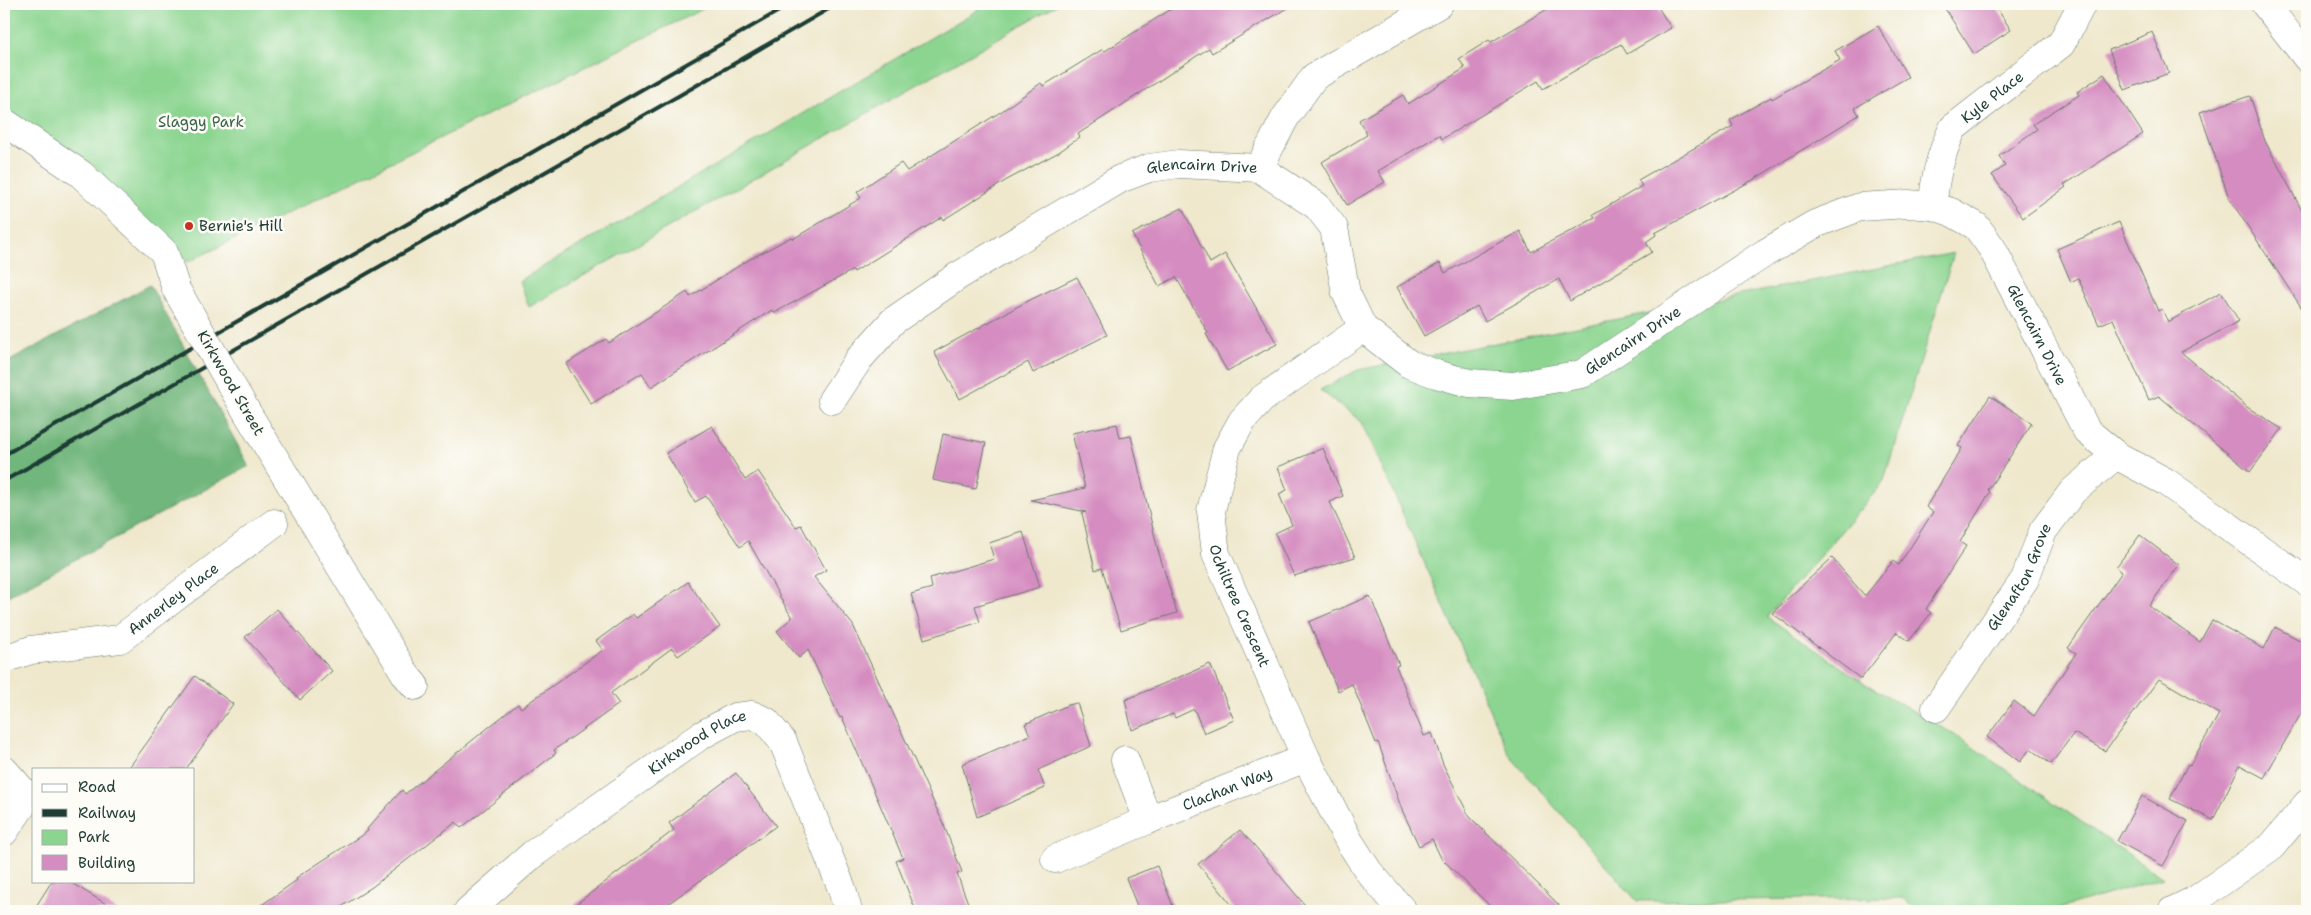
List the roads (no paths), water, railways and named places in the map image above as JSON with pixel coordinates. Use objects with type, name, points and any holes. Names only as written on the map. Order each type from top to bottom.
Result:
[{"type":"street","points":[[1259,168],[1286,118],[1314,77],[1439,4]]},
{"type":"street","name":"Kyle Place","points":[[1933,206],[1934,182],[1945,146],[1953,128],[2061,44],[2082,4]]},
{"type":"street","points":[[2266,4],[2307,58]]},
{"type":"street","name":"Kirkwood Street","points":[[4,122],[81,174],[164,252],[176,289],[248,414],[406,675],[415,686]]},
{"type":"street","name":"Glencairn Drive","points":[[832,400],[859,358],[893,321],[958,276],[1120,179],[1149,168],[1179,164],[1259,168],[1317,206],[1334,228],[1346,293],[1363,328],[1409,364],[1469,383],[1513,386],[1582,374],[1765,253],[1815,224],[1860,207],[1908,204],[1933,206],[1951,212],[1976,226],[1992,248],[2086,431],[2116,455],[2166,482],[2307,582]]},
{"type":"street","name":"Ochiltree Crescent","points":[[1363,328],[1262,399],[1242,421],[1227,448],[1211,512],[1216,554],[1306,758],[1350,841],[1369,872],[1404,911]]},
{"type":"street","name":"Glenafton Grove","points":[[1936,708],[2025,579],[2043,531],[2073,492],[2116,455]]},
{"type":"street","name":"Annerley Place","points":[[4,659],[31,650],[120,639],[274,523]]},
{"type":"street","name":"Kirkwood Place","points":[[468,911],[533,854],[700,736],[736,717],[752,715],[766,721],[783,742],[842,889],[848,911]]},
{"type":"street","name":"Clachan Way","points":[[1055,860],[1148,820],[1306,758]]},
{"type":"street","points":[[1125,760],[1148,820]]},
{"type":"street","points":[[4,770],[28,797],[4,832]]},
{"type":"street","points":[[2172,911],[2196,899],[2272,846],[2307,804]]},
{"type":"railway","points":[[4,455],[791,4]]},
{"type":"railway","points":[[4,481],[837,4]]},
{"type":"place","name":"Bernie's Hill","points":[[189,226]]},
{"type":"park label","name":"Slaggy Park","points":[[201,122]]}]
